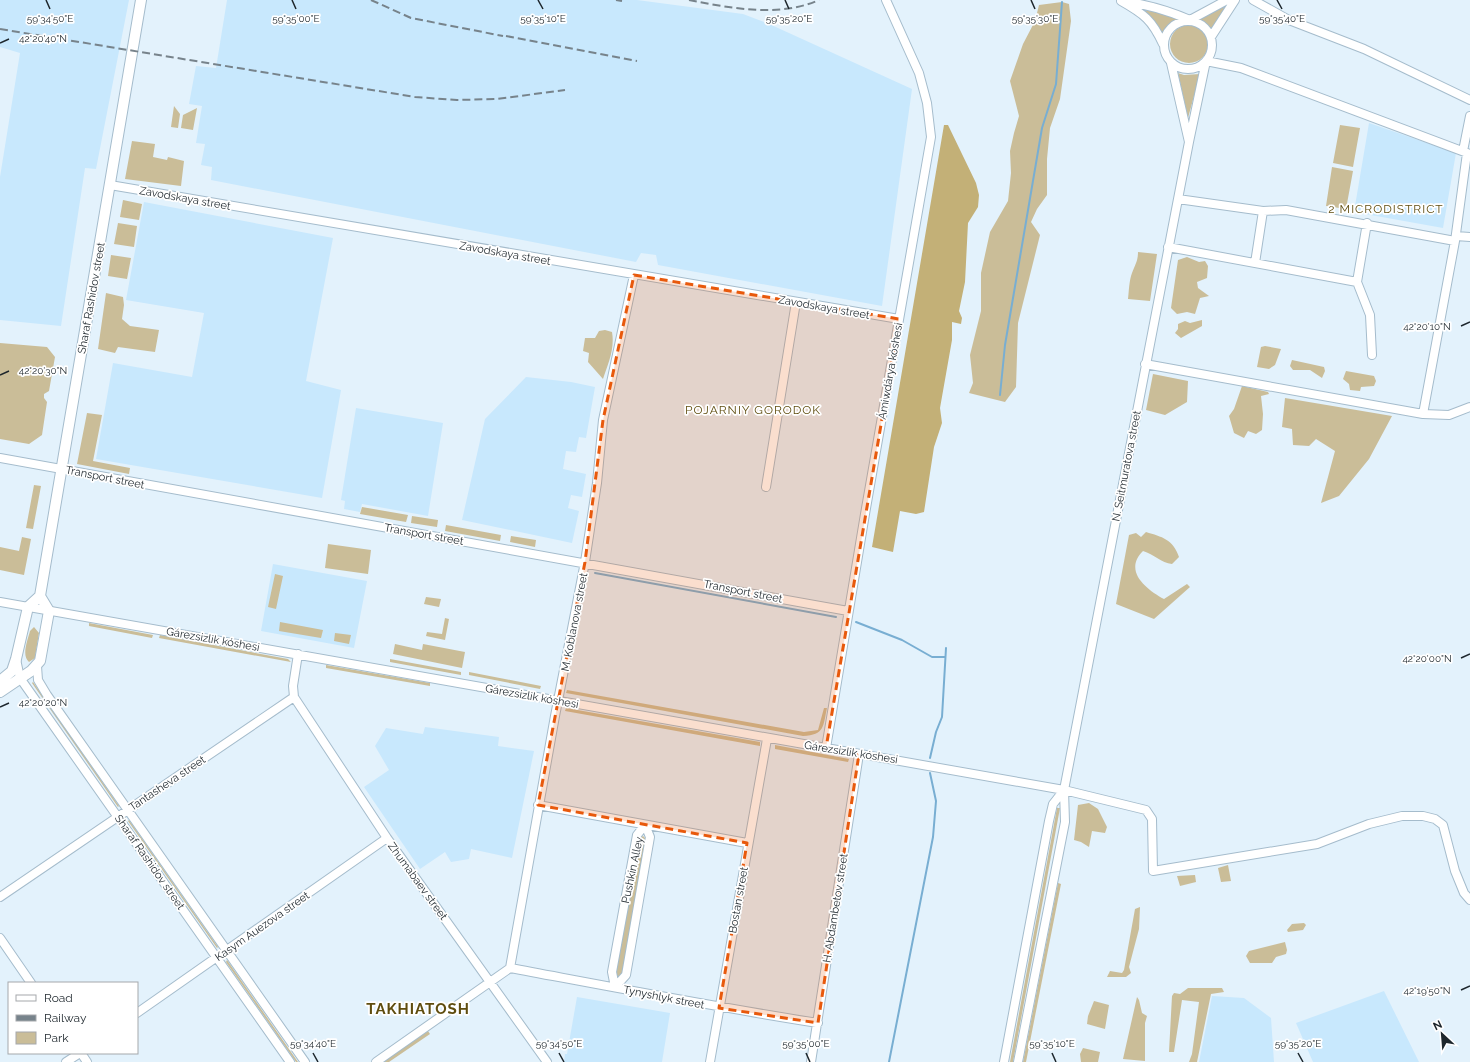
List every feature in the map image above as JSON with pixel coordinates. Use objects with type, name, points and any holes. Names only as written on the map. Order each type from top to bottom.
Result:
[{"type":"main road","name":"Sharaf Rashidov street","points":[[40,596],[141,0]]},
{"type":"main road","points":[[0,692],[6,681],[12,671],[16,659],[28,607],[40,596],[49,611],[42,655],[37,666],[20,678],[6,681]]},
{"type":"street","name":"Ámiwdárya kóshesi","points":[[826,748],[848,611],[931,137],[927,103],[919,73],[886,0]]},
{"type":"street","points":[[1119,0],[1149,5],[1166,10],[1202,26],[1210,37],[1211,50],[1206,61],[1200,66],[1185,69],[1171,63]]},
{"type":"street","points":[[1119,0],[1142,13],[1156,29],[1163,44],[1167,58],[1171,63],[1189,142]]},
{"type":"street","points":[[1163,44],[1169,30],[1174,25],[1190,20],[1227,0]]},
{"type":"street","points":[[1210,37],[1236,0]]},
{"type":"street","points":[[1253,0],[1289,20],[1364,49],[1470,100]]},
{"type":"street","points":[[1206,61],[1241,68],[1467,153]]},
{"type":"street","name":"N. Seitmuratova street","points":[[1064,790],[1145,364],[1206,61]]},
{"type":"street","points":[[1422,414],[1456,238],[1467,153],[1470,116]]},
{"type":"street","name":"Zavodskaya street","points":[[110,186],[899,320]]},
{"type":"street","points":[[1178,199],[1263,212],[1286,210],[1456,238],[1470,237]]},
{"type":"street","points":[[1255,263],[1263,212]]},
{"type":"street","points":[[1367,223],[1357,282],[1370,315],[1372,355]]},
{"type":"street","points":[[1168,247],[1357,282]]},
{"type":"street","name":"M. Koblanova street","points":[[510,968],[538,805],[585,562],[597,483],[603,420],[634,275]]},
{"type":"street","points":[[766,487],[796,302]]},
{"type":"street","points":[[1145,364],[1422,414],[1449,415],[1470,407]]},
{"type":"street","name":"Transport street","points":[[0,458],[585,562],[848,611]]},
{"type":"street","name":"Gárezsizlik kóshesi","points":[[0,602],[558,700],[767,739],[1064,790],[1146,810],[1152,819],[1153,871],[1317,844],[1369,824],[1402,816],[1423,816],[1435,819],[1443,825],[1455,871],[1464,893],[1470,900]]},
{"type":"street","points":[[294,697],[293,686],[298,654]]},
{"type":"street","name":"Sharaf Rashidov street","points":[[16,659],[20,678],[290,1062]]},
{"type":"street","name":"Sharaf Rashidov street","points":[[37,666],[38,680],[41,686],[305,1062]]},
{"type":"street","name":"Tantasheva street","points":[[0,897],[294,697]]},
{"type":"street","name":"Zhumabaev street","points":[[294,697],[387,838],[547,1062]]},
{"type":"street","name":"Bostan street","points":[[710,1062],[747,843],[767,739]]},
{"type":"street","name":"H. Abdambetov street","points":[[811,1062],[859,754]]},
{"type":"street","points":[[1004,1062],[1049,821],[1053,804],[1064,790]]},
{"type":"street","points":[[1018,1062],[1065,822],[1064,790]]},
{"type":"street","points":[[538,805],[747,843]]},
{"type":"street","name":"Pushkin Alley","points":[[645,825],[650,837],[626,975],[615,987],[612,972],[637,835],[645,825]]},
{"type":"street","name":"Kasym Auezova street","points":[[138,1012],[218,958],[387,838]]},
{"type":"street","points":[[0,938],[30,982]]},
{"type":"street","points":[[376,1062],[510,968]]},
{"type":"street","name":"Tynyshlyk street","points":[[510,968],[719,1008],[818,1023]]},
{"type":"street","points":[[66,1062],[78,1054]]},
{"type":"street","points":[[81,1054],[87,1062]]},
{"type":"highlighted area","points":[[634,275],[899,319],[826,748],[859,754],[818,1023],[719,1008],[747,843],[538,805],[585,562],[603,420]]},
{"type":"shaded area","points":[[0,0],[129,0],[96,169],[85,168],[61,326],[0,320],[0,177],[20,53],[0,47]]},
{"type":"shaded area","points":[[227,0],[637,0],[743,14],[767,23],[912,89],[882,306],[658,265],[656,255],[641,253],[636,262],[211,180],[212,167],[201,165],[205,144],[196,143],[202,106],[189,104],[196,66],[216,68]]},
{"type":"shaded area","points":[[1369,123],[1456,153],[1443,228],[1354,212]]},
{"type":"shaded area","points":[[944,125],[948,125],[976,183],[979,195],[978,207],[968,223],[965,282],[959,311],[962,318],[961,324],[952,322],[952,340],[940,408],[942,423],[934,447],[924,512],[916,514],[900,511],[893,552],[872,547]]},
{"type":"shaded area","points":[[144,202],[333,238],[306,381],[341,390],[322,498],[96,459],[113,363],[192,377],[204,313],[126,300]]},
{"type":"shaded area","points":[[526,377],[571,382],[595,387],[586,438],[579,437],[576,452],[566,451],[563,469],[586,474],[582,497],[571,495],[568,508],[579,511],[572,543],[462,520],[485,419]]},
{"type":"shaded area","points":[[356,408],[443,423],[428,516],[362,504],[360,512],[344,509],[345,501],[341,500]]},
{"type":"shaded area","points":[[273,564],[367,581],[354,648],[261,631]]},
{"type":"shaded area","points":[[425,727],[499,737],[498,746],[534,751],[512,858],[471,849],[469,859],[451,862],[445,852],[420,869],[364,787],[389,770],[375,746],[386,728],[423,734]]},
{"type":"shaded area","points":[[1384,991],[1419,1062],[1313,1062],[1296,1023]]},
{"type":"shaded area","points":[[1212,996],[1244,998],[1271,1018],[1274,1062],[1199,1062]]},
{"type":"shaded area","points":[[577,997],[670,1013],[662,1062],[564,1062],[565,1054],[567,1054]]},
{"type":"green space","points":[[1062,2],[1069,4],[1071,21],[1060,99],[1050,128],[1047,159],[1047,195],[1037,209],[1031,222],[1040,235],[1018,323],[1016,387],[1005,402],[969,393],[973,383],[970,355],[981,311],[981,273],[990,232],[1008,201],[1011,173],[1010,151],[1019,116],[1010,81],[1023,44],[1035,21],[1039,5]]},
{"type":"green space","points":[[1231,2],[1211,32],[1197,19]]},
{"type":"green space","points":[[1141,8],[1178,19],[1170,23],[1162,34],[1153,19]]},
{"type":"green space","points":[[1189,25],[1199,28],[1205,34],[1208,44],[1205,54],[1199,60],[1189,63],[1179,60],[1173,54],[1170,44],[1173,34],[1179,28]]},
{"type":"green space","points":[[1178,73],[1184,75],[1200,74],[1188,118]]},
{"type":"green space","points":[[174,106],[180,114],[178,128],[171,127]]},
{"type":"green space","points":[[197,108],[193,130],[181,128],[183,115]]},
{"type":"green space","points":[[1340,125],[1360,128],[1353,167],[1333,163]]},
{"type":"green space","points":[[132,141],[155,144],[153,157],[167,160],[168,157],[184,161],[181,186],[125,179]]},
{"type":"green space","points":[[1332,167],[1353,171],[1346,209],[1326,206]]},
{"type":"green space","points":[[123,200],[142,204],[139,220],[120,217]]},
{"type":"green space","points":[[118,223],[137,226],[134,247],[114,244]]},
{"type":"green space","points":[[1138,252],[1157,254],[1150,301],[1128,299],[1130,279],[1137,260]]},
{"type":"green space","points":[[111,255],[131,258],[127,279],[108,276]]},
{"type":"green space","points":[[1187,257],[1199,262],[1205,261],[1208,266],[1207,278],[1197,282],[1198,288],[1209,296],[1200,298],[1195,314],[1187,312],[1177,314],[1171,308],[1178,260]]},
{"type":"green space","points":[[106,293],[123,297],[124,305],[122,319],[130,326],[159,330],[155,352],[118,347],[115,353],[98,349]]},
{"type":"green space","points":[[1202,320],[1202,326],[1181,338],[1175,333],[1178,329],[1178,324],[1185,321],[1190,323]]},
{"type":"green space","points":[[605,330],[612,332],[613,344],[603,379],[588,362],[589,353],[583,351],[585,338],[595,338],[599,331]]},
{"type":"green space","points":[[0,343],[47,347],[55,357],[49,391],[44,394],[44,398],[47,402],[42,435],[29,444],[0,439]]},
{"type":"green space","points":[[1265,346],[1281,349],[1275,365],[1269,369],[1257,367],[1261,347]]},
{"type":"green space","points":[[1292,360],[1324,367],[1325,371],[1322,378],[1310,370],[1293,370],[1290,366]]},
{"type":"green space","points":[[1346,371],[1374,376],[1376,381],[1374,386],[1361,387],[1360,391],[1350,390],[1349,384],[1343,379]]},
{"type":"green space","points":[[1153,374],[1188,381],[1187,402],[1165,415],[1146,410]]},
{"type":"green space","points":[[1242,386],[1268,392],[1269,394],[1261,396],[1263,414],[1262,430],[1256,434],[1248,431],[1244,438],[1234,433],[1229,416],[1234,409]]},
{"type":"green space","points":[[1285,398],[1392,416],[1369,459],[1339,496],[1321,503],[1335,451],[1316,439],[1309,446],[1293,445],[1292,429],[1282,427]]},
{"type":"green space","points":[[87,413],[102,415],[93,461],[130,468],[129,474],[77,464]]},
{"type":"green space","points":[[34,485],[41,486],[33,529],[26,528]]},
{"type":"green space","points":[[362,507],[408,515],[406,522],[360,514]]},
{"type":"green space","points":[[412,516],[438,520],[437,527],[411,523]]},
{"type":"green space","points":[[446,525],[501,535],[500,541],[445,531]]},
{"type":"green space","points":[[1146,532],[1162,537],[1170,542],[1177,551],[1179,557],[1172,564],[1164,562],[1143,551],[1137,558],[1135,566],[1139,579],[1150,590],[1164,599],[1187,584],[1190,587],[1154,619],[1116,604],[1129,535],[1136,533],[1141,537]]},
{"type":"green space","points":[[511,536],[536,540],[535,547],[510,542]]},
{"type":"green space","points":[[22,537],[31,539],[24,575],[0,570],[0,547],[19,551]]},
{"type":"green space","points":[[328,544],[371,550],[368,574],[325,568]]},
{"type":"green space","points":[[275,574],[283,576],[276,609],[268,607]]},
{"type":"green space","points":[[426,597],[441,599],[439,607],[424,604]]},
{"type":"green space","points":[[445,618],[449,619],[445,640],[426,636],[427,632],[442,634]]},
{"type":"green space","points":[[280,622],[323,630],[321,638],[279,631]]},
{"type":"green space","points":[[89,623],[153,635],[152,638],[89,626]]},
{"type":"green space","points":[[34,627],[39,633],[35,658],[29,662],[25,652],[30,631]]},
{"type":"green space","points":[[335,633],[351,635],[349,644],[334,641]]},
{"type":"green space","points":[[160,635],[288,659],[291,662],[159,638]]},
{"type":"green space","points":[[395,644],[422,650],[423,644],[465,652],[462,668],[393,654]]},
{"type":"green space","points":[[390,659],[461,672],[461,675],[390,662]]},
{"type":"green space","points":[[326,665],[430,683],[430,686],[326,668]]},
{"type":"green space","points":[[469,672],[541,686],[540,689],[469,675]]},
{"type":"green space","points":[[33,682],[119,806],[118,807],[32,683]]},
{"type":"green space","points":[[567,690],[804,732],[818,730],[824,708],[827,708],[822,728],[815,734],[803,736],[566,693]]},
{"type":"green space","points":[[566,708],[760,742],[760,746],[565,711]]},
{"type":"green space","points":[[775,745],[849,759],[848,762],[775,749]]},
{"type":"green space","points":[[1089,803],[1098,809],[1107,827],[1105,833],[1092,831],[1089,847],[1074,840],[1078,805]]},
{"type":"green space","points":[[1057,808],[1060,808],[1013,1062],[1010,1062]]},
{"type":"green space","points":[[129,820],[218,947],[217,948],[128,821]]},
{"type":"green space","points":[[643,836],[646,839],[622,975],[618,977],[616,974],[640,838]]},
{"type":"green space","points":[[1228,865],[1231,881],[1221,882],[1218,868]]},
{"type":"green space","points":[[1195,875],[1196,882],[1180,886],[1177,876]]},
{"type":"green space","points":[[1058,883],[1061,884],[1026,1062],[1023,1062]]},
{"type":"green space","points":[[1140,907],[1139,929],[1129,967],[1131,973],[1126,977],[1107,977],[1110,971],[1122,973],[1124,970],[1135,909]]},
{"type":"green space","points":[[1304,923],[1306,925],[1303,930],[1288,932],[1287,930],[1292,924]]},
{"type":"green space","points":[[1285,942],[1287,950],[1286,954],[1276,957],[1272,963],[1250,963],[1246,956],[1249,951]]},
{"type":"green space","points":[[227,960],[298,1062],[296,1062],[226,962]]},
{"type":"green space","points":[[1188,988],[1222,988],[1224,992],[1211,994],[1197,1062],[1189,1062],[1192,1054],[1199,1002],[1182,1000],[1174,1052],[1169,1052],[1172,996],[1174,993],[1180,994]]},
{"type":"green space","points":[[1137,997],[1142,1013],[1147,1016],[1145,1023],[1145,1061],[1123,1059]]},
{"type":"green space","points":[[1094,1001],[1109,1005],[1105,1029],[1087,1024],[1088,1016]]},
{"type":"green space","points":[[428,1031],[430,1034],[389,1062],[382,1062]]},
{"type":"green space","points":[[1083,1048],[1100,1052],[1098,1062],[1081,1062],[1080,1054]]},
{"type":"waterway","points":[[1000,395],[1005,345],[1042,128],[1056,84],[1062,2]]},
{"type":"waterway","points":[[595,573],[836,617]]},
{"type":"waterway","points":[[856,622],[902,640],[932,657],[945,657]]},
{"type":"waterway","points":[[930,758],[936,732],[942,717],[946,648]]},
{"type":"waterway","points":[[889,1062],[933,837],[936,801],[930,773]]},
{"type":"railway","points":[[371,0],[411,18],[503,36]]},
{"type":"railway","points":[[616,0],[622,1]]},
{"type":"railway","points":[[689,0],[754,10],[787,9],[819,0]]},
{"type":"railway","points":[[0,29],[415,97],[457,100],[497,99],[565,90]]},
{"type":"railway","points":[[506,36],[637,61]]},
{"type":"district","name":"2 MICRODISTRICT","points":[[1386,209]]},
{"type":"district","name":"POJARNIY GORODOK","points":[[753,410]]},
{"type":"district","name":"TAKHIATOSH","points":[[418,1009]]}]
